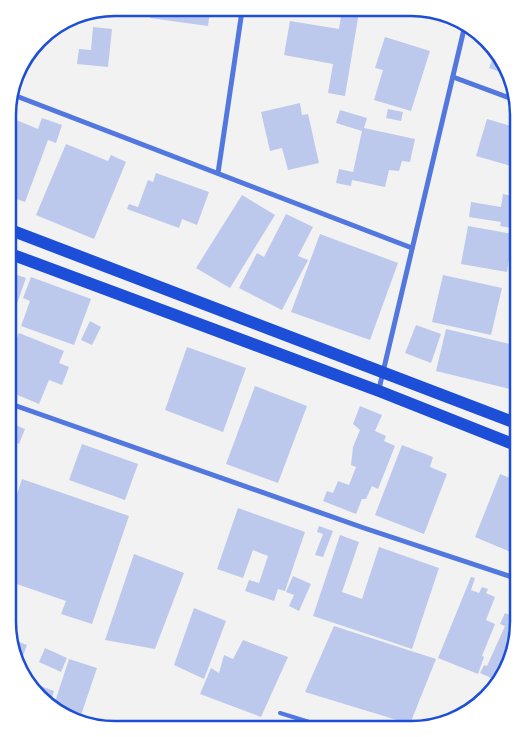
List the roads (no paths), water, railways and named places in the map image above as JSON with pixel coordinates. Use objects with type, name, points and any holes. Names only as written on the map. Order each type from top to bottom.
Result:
[{"type":"main road","points":[[16,232],[510,421]]},
{"type":"main road","points":[[16,256],[510,443]]},
{"type":"street","points":[[218,173],[241,16]]},
{"type":"street","points":[[379,392],[464,31]]},
{"type":"street","points":[[453,77],[508,97]]},
{"type":"street","points":[[18,97],[412,248]]},
{"type":"street","points":[[16,406],[355,525],[510,576]]},
{"type":"lane","points":[[280,713],[306,721]]}]
